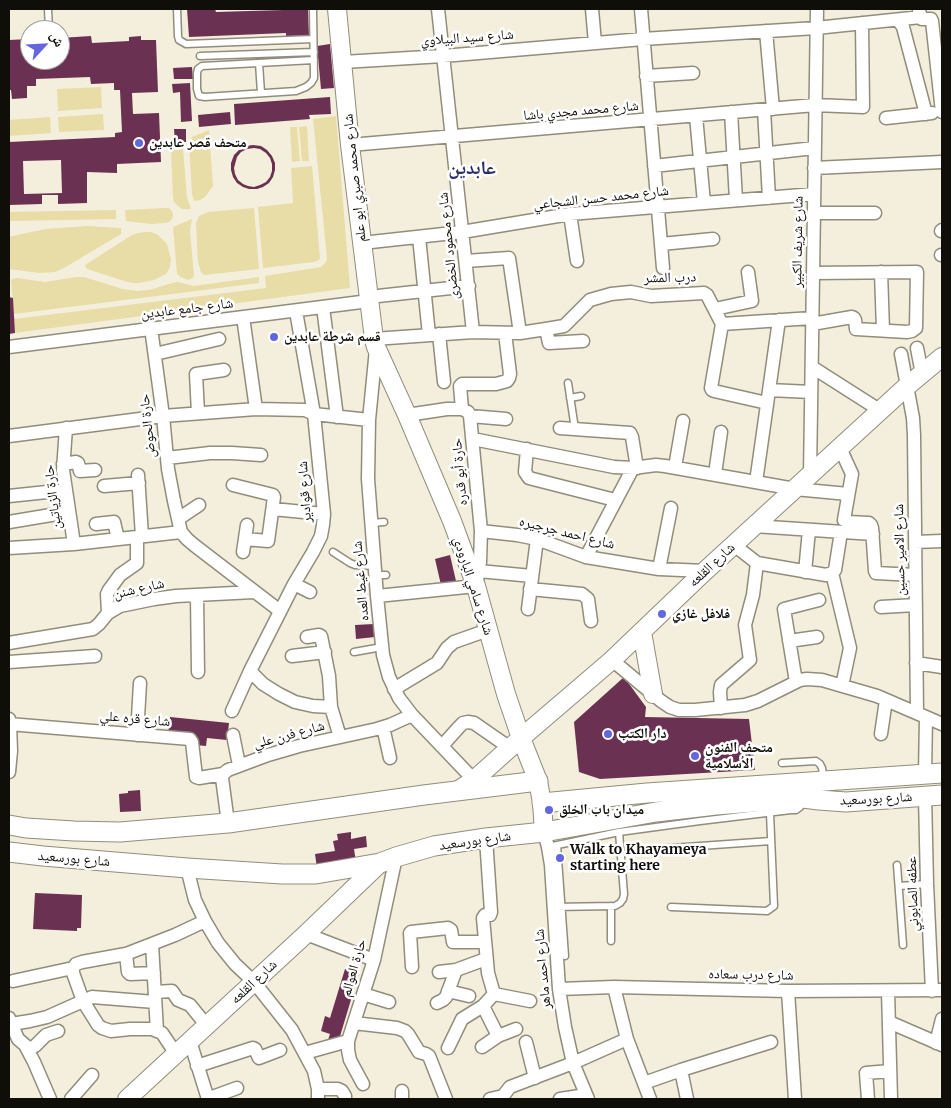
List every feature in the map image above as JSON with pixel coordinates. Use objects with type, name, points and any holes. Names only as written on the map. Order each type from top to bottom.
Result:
[{"type":"main road","name":"شارع محمد صبري ابو علم","points":[[337,9],[350,145],[375,343]]},
{"type":"main road","name":"شارع سامي البارودي","points":[[375,343],[477,578],[488,630],[506,694],[515,743],[538,781],[550,841]]},
{"type":"main road","name":"شارع القلعه","points":[[457,791],[474,780],[612,660],[794,489],[942,357]]},
{"type":"main road","points":[[642,632],[652,694]]},
{"type":"main road","name":"شارع بورسعيد","points":[[542,803],[647,793],[934,773]]},
{"type":"main road","points":[[875,777],[876,800]]},
{"type":"main road","name":"شارع بورسعيد","points":[[9,825],[26,828],[120,832],[228,823],[538,781]]},
{"type":"main road","name":"شارع بورسعيد","points":[[9,852],[187,868],[282,874],[316,874],[388,860],[434,846],[486,838],[550,841],[656,812],[803,798],[846,802],[934,796]]},
{"type":"main road","points":[[74,831],[81,838],[83,847],[76,859]]},
{"type":"main road","points":[[120,832],[116,836],[114,847],[120,863]]},
{"type":"main road","name":"شارع القلعه","points":[[127,1099],[388,860]]},
{"type":"street","name":"شارع محمود الخضرى","points":[[438,9],[473,332]]},
{"type":"street","points":[[592,9],[594,43]]},
{"type":"street","points":[[640,9],[663,268]]},
{"type":"street","name":"شارع شريف الكبير","points":[[810,475],[817,9]]},
{"type":"street","name":"شارع سيد البيلاوي","points":[[342,62],[816,28],[928,16]]},
{"type":"street","points":[[886,118],[942,112],[932,21],[928,16]]},
{"type":"street","points":[[898,20],[903,27],[926,114]]},
{"type":"street","name":"شارع محمد مجدي باشا","points":[[350,145],[815,105],[863,107],[862,23]]},
{"type":"street","points":[[766,31],[768,109],[766,153],[769,198]]},
{"type":"street","points":[[646,76],[693,73]]},
{"type":"street","points":[[731,112],[736,200]]},
{"type":"street","points":[[696,116],[704,203]]},
{"type":"street","points":[[654,166],[814,148]]},
{"type":"street","points":[[814,168],[942,162]]},
{"type":"street","name":"شارع محمد حسن الشجاعي","points":[[362,243],[462,232],[570,214],[814,194]]},
{"type":"street","points":[[814,213],[875,213]]},
{"type":"street","points":[[570,214],[577,261]]},
{"type":"street","points":[[419,237],[425,291],[444,382]]},
{"type":"street","points":[[661,244],[713,239]]},
{"type":"street","points":[[466,261],[509,258],[520,333]]},
{"type":"street","points":[[714,309],[752,301],[748,272]]},
{"type":"street","points":[[881,272],[883,330]]},
{"type":"street","points":[[811,392],[768,397],[712,390],[722,324],[779,320],[812,321],[852,317],[855,320],[856,329],[912,331],[916,328],[917,272],[813,273]]},
{"type":"street","name":"شارع جامع عابدين","points":[[9,347],[296,311],[469,286]]},
{"type":"street","name":"درب المشر","points":[[375,343],[473,332],[520,333],[564,326],[590,300],[631,292],[651,296],[704,293],[707,295],[722,324]]},
{"type":"street","points":[[323,307],[337,417]]},
{"type":"street","name":"شارع قوادير","points":[[232,711],[294,584],[314,552],[321,536],[323,525],[324,514],[314,414],[296,311]]},
{"type":"street","points":[[243,317],[256,409]]},
{"type":"street","points":[[756,482],[779,320]]},
{"type":"street","name":"حارة الحوض","points":[[151,328],[167,458],[181,532]]},
{"type":"street","points":[[546,329],[549,343],[582,341]]},
{"type":"street","name":"حارة أبو قدره","points":[[477,578],[480,562],[481,531],[472,439],[460,386],[462,384],[496,384],[507,381],[510,374],[505,333]]},
{"type":"street","points":[[155,354],[219,339]]},
{"type":"street","name":"شارع غيط العده","points":[[375,343],[369,420],[368,479],[378,523],[379,572],[376,596],[383,655],[389,677],[398,698],[474,780]]},
{"type":"street","points":[[917,348],[922,374]]},
{"type":"street","name":"شارع الامير حسين","points":[[900,354],[913,418],[914,435],[916,663],[921,715],[934,773]]},
{"type":"street","points":[[812,367],[880,411]]},
{"type":"street","points":[[198,414],[196,374],[224,370]]},
{"type":"street","points":[[9,436],[163,416],[256,409],[304,410],[314,414],[369,420]]},
{"type":"street","points":[[407,415],[447,409],[506,419]]},
{"type":"street","points":[[675,467],[683,422]]},
{"type":"street","name":"حارة الزياتين","points":[[66,428],[63,464],[74,544],[181,532]]},
{"type":"street","points":[[560,428],[632,434],[635,468],[586,557]]},
{"type":"street","points":[[716,474],[720,432]]},
{"type":"street","points":[[472,439],[614,467],[675,467],[794,489],[848,494]]},
{"type":"street","points":[[840,448],[852,474],[844,520],[848,522],[870,523],[873,534],[876,573],[916,575]]},
{"type":"street","points":[[527,449],[525,472],[529,478],[616,500]]},
{"type":"street","points":[[167,458],[210,453],[261,455]]},
{"type":"street","points":[[63,464],[76,462],[80,472],[95,470]]},
{"type":"street","points":[[104,486],[139,479],[140,536],[137,563],[120,575],[109,590],[107,594],[108,613]]},
{"type":"street","points":[[233,485],[274,497],[268,541],[245,539]]},
{"type":"street","points":[[9,496],[66,490]]},
{"type":"street","points":[[178,519],[199,505]]},
{"type":"street","points":[[659,569],[671,508]]},
{"type":"street","points":[[273,509],[324,514]]},
{"type":"street","points":[[9,522],[69,512]]},
{"type":"street","points":[[96,524],[114,522],[118,539]]},
{"type":"street","points":[[243,552],[247,525]]},
{"type":"street","points":[[754,526],[873,534]]},
{"type":"street","points":[[806,572],[809,530]]},
{"type":"street","name":"شارع احمد جرجيره","points":[[481,531],[537,539],[586,557],[659,569],[705,571]]},
{"type":"street","points":[[181,532],[194,545],[280,612]]},
{"type":"street","points":[[841,532],[832,573],[850,648],[842,686]]},
{"type":"street","points":[[528,609],[537,539]]},
{"type":"street","points":[[915,542],[942,540]]},
{"type":"street","points":[[9,548],[74,544]]},
{"type":"street","points":[[734,545],[757,564],[826,575],[832,573]]},
{"type":"street","points":[[722,708],[721,685],[750,660],[745,625],[753,595],[757,564]]},
{"type":"street","points":[[376,596],[477,578],[532,576]]},
{"type":"street","points":[[294,584],[310,592]]},
{"type":"street","points":[[530,589],[582,594],[588,599],[591,622]]},
{"type":"street","name":"شارع شنن","points":[[9,643],[93,628],[108,613],[120,606],[154,599],[196,594],[254,592]]},
{"type":"street","points":[[196,594],[198,672]]},
{"type":"street","points":[[796,682],[784,608],[819,600]]},
{"type":"street","points":[[881,607],[916,605]]},
{"type":"street","points":[[394,689],[437,663],[447,648],[454,642],[488,630]]},
{"type":"street","points":[[307,637],[321,635],[329,676],[330,707],[340,737]]},
{"type":"street","points":[[789,641],[817,637]]},
{"type":"street","points":[[292,656],[325,652]]},
{"type":"street","points":[[9,662],[95,656]]},
{"type":"street","points":[[612,660],[652,694],[670,707],[679,710],[745,706],[796,682],[807,679],[822,680],[877,696],[942,724]]},
{"type":"street","points":[[916,663],[942,667]]},
{"type":"street","points":[[250,671],[263,684],[295,702],[330,707]]},
{"type":"street","points":[[137,735],[140,683]]},
{"type":"street","points":[[881,734],[886,700]]},
{"type":"street","name":"شارع فرن علي","points":[[223,774],[239,765],[268,755],[383,727],[412,715]]},
{"type":"street","points":[[442,746],[463,723],[468,722],[474,723],[515,743]]},
{"type":"street","points":[[9,723],[11,750],[9,772]]},
{"type":"street","name":"شارع قره علي","points":[[9,723],[190,739],[192,742],[196,777],[223,774]]},
{"type":"street","points":[[383,727],[390,758]]},
{"type":"street","points":[[234,735],[239,765]]},
{"type":"street","points":[[223,774],[228,823]]},
{"type":"street","name":"عطفه الصابوني","points":[[934,796],[927,884],[937,991]]},
{"type":"street","points":[[486,838],[491,912],[490,915],[485,915],[483,918],[488,973],[494,994]]},
{"type":"street","name":"شارع احمد ماهر","points":[[550,841],[551,865],[557,907],[559,989],[573,1063],[587,1097]]},
{"type":"street","name":"حارة العوالم","points":[[363,1084],[350,1060],[348,1041],[374,960],[388,860]]},
{"type":"street","points":[[187,868],[194,900],[205,921],[218,943],[235,964],[254,982],[292,1030],[314,1071],[318,1094],[338,1089],[342,1091],[345,1099]]},
{"type":"street","points":[[13,981],[73,968],[76,964],[82,962],[126,954],[205,921]]},
{"type":"street","points":[[412,967],[410,932],[448,928],[451,930],[452,941],[455,943],[485,942]]},
{"type":"street","points":[[306,934],[374,960]]},
{"type":"street","points":[[152,944],[157,1030]]},
{"type":"street","points":[[126,954],[128,972],[130,974],[154,973]]},
{"type":"street","points":[[439,972],[456,970],[486,959]]},
{"type":"street","points":[[73,968],[83,1001],[98,1025],[106,1030],[157,1030],[162,1033],[176,1054]]},
{"type":"street","points":[[437,1003],[444,999],[456,970]]},
{"type":"street","points":[[614,987],[627,1039],[650,1099]]},
{"type":"street","name":"شارع درب سعاده","points":[[559,989],[614,987],[937,991]]},
{"type":"street","points":[[788,990],[795,1099]]},
{"type":"street","points":[[50,1099],[34,1062],[18,1044],[10,1021],[30,1022],[92,997],[155,997],[172,991],[178,1000],[190,1005],[207,1026]]},
{"type":"street","points":[[448,991],[469,996]]},
{"type":"street","points":[[888,991],[891,1099]]},
{"type":"street","points":[[363,994],[388,1002]]},
{"type":"street","points":[[494,994],[530,1001]]},
{"type":"street","points":[[448,1048],[462,1019],[483,1006],[494,994]]},
{"type":"street","points":[[483,1006],[498,1036]]},
{"type":"street","points":[[889,1022],[939,1044],[942,1019]]},
{"type":"street","points":[[354,1023],[397,1028],[405,1031],[419,1052],[429,1056],[446,1099]]},
{"type":"street","points":[[482,1048],[498,1036],[516,1029]]},
{"type":"street","points":[[18,1044],[35,1046],[46,1035],[58,1031]]},
{"type":"street","points":[[490,1099],[503,1097],[510,1087],[573,1063],[627,1039]]},
{"type":"street","points":[[190,1041],[208,1099],[237,1088]]},
{"type":"street","points":[[305,1053],[348,1041]]},
{"type":"street","points":[[526,1042],[534,1078]]},
{"type":"street","points":[[644,1083],[771,1042]]},
{"type":"street","points":[[197,1066],[253,1048],[259,1058],[280,1050]]},
{"type":"street","points":[[681,1070],[687,1099]]},
{"type":"street","points":[[868,1099],[866,1073],[890,1071]]},
{"type":"street","points":[[71,1099],[92,1075]]},
{"type":"street","points":[[560,1099],[587,1097]]},
{"type":"lane","points":[[177,9],[178,36],[186,44],[313,39]]},
{"type":"lane","points":[[313,9],[313,39],[314,52],[314,60],[314,78],[306,87],[296,91],[202,97],[197,89],[197,72],[202,66],[314,60]]},
{"type":"lane","points":[[200,56],[314,52]]},
{"type":"lane","points":[[259,63],[261,93]]},
{"type":"lane","points":[[568,383],[575,429]]},
{"type":"lane","points":[[570,398],[581,396]]},
{"type":"lane","points":[[333,552],[350,563],[379,572]]},
{"type":"lane","points":[[354,652],[382,646]]},
{"type":"lane","points":[[782,763],[816,761],[822,768],[824,780]]},
{"type":"lane","points":[[550,841],[796,810],[803,803],[803,798]]},
{"type":"lane","points":[[671,907],[767,911],[772,909],[775,904],[770,813]]},
{"type":"lane","points":[[565,956],[557,907],[615,906],[620,904],[623,899],[619,832]]},
{"type":"lane","points":[[643,850],[771,841]]},
{"type":"lane","points":[[897,865],[904,945]]},
{"type":"lane","points":[[899,886],[927,884]]},
{"type":"lane","points":[[611,906],[611,941]]},
{"type":"shaded area","points":[[101,87],[102,108],[58,111],[57,89]]},
{"type":"shaded area","points":[[103,114],[104,130],[59,132],[58,117]]},
{"type":"shaded area","points":[[336,116],[350,288],[15,333],[14,319],[266,288],[265,276],[321,267],[327,258],[313,119]]},
{"type":"shaded area","points":[[50,117],[51,133],[9,136],[9,120]]},
{"type":"shaded area","points":[[307,126],[309,161],[302,161],[299,127]]},
{"type":"shaded area","points":[[290,127],[297,127],[300,161],[292,162]]},
{"type":"shaded area","points":[[209,130],[213,186],[205,197],[194,201],[189,144],[192,137]]},
{"type":"shaded area","points":[[183,149],[187,198],[191,209],[182,209],[174,202],[173,198],[171,150]]},
{"type":"shaded area","points":[[312,166],[320,258],[314,262],[263,268],[258,207],[293,203],[291,168]]},
{"type":"shaded area","points":[[169,208],[173,215],[169,222],[151,224],[126,221],[125,210]]},
{"type":"shaded area","points":[[254,208],[259,269],[204,275],[198,262],[196,223],[199,216],[208,212]]},
{"type":"shaded area","points":[[116,210],[116,219],[9,221],[9,212]]},
{"type":"shaded area","points":[[192,219],[190,231],[194,275],[193,278],[188,280],[177,274],[173,227]]},
{"type":"shaded area","points":[[87,226],[121,228],[121,234],[55,272],[39,273],[9,269],[9,237],[46,229]]},
{"type":"shaded area","points":[[145,232],[158,235],[167,244],[171,259],[170,267],[166,274],[154,280],[133,283],[87,269],[85,265],[132,235]]},
{"type":"shaded area","points":[[84,277],[123,289],[137,291],[149,290],[178,282],[194,286],[259,277],[259,283],[14,314],[12,279],[45,282]]},
{"type":"building","points":[[187,9],[215,9],[216,12],[308,9],[309,36],[286,36],[286,33],[189,37]]},
{"type":"building","points":[[91,36],[92,43],[129,41],[129,37],[141,36],[141,40],[156,40],[158,92],[132,93],[133,114],[159,113],[161,162],[117,164],[117,173],[87,172],[87,203],[58,204],[58,195],[42,195],[42,204],[9,205],[9,142],[115,137],[115,133],[122,132],[120,90],[114,90],[114,83],[91,84],[90,77],[36,79],[36,86],[27,86],[27,98],[12,99],[11,90],[9,90],[9,40],[20,39],[20,70],[70,70],[70,37]],"holes":[[[61,160],[62,193],[24,194],[23,161]]]},
{"type":"building","points":[[330,44],[334,88],[321,89],[317,46]]},
{"type":"building","points":[[192,67],[193,79],[174,79],[173,68]]},
{"type":"building","points":[[190,83],[192,121],[181,122],[180,92],[173,93],[172,84]]},
{"type":"building","points":[[330,97],[331,114],[309,115],[310,119],[235,125],[234,104]]},
{"type":"building","points":[[230,112],[231,124],[199,127],[198,115]]},
{"type":"building","points":[[174,129],[186,129],[186,142],[175,142]]},
{"type":"building","points":[[246,146],[261,146],[272,156],[275,163],[273,177],[269,183],[257,189],[249,189],[237,183],[231,170],[234,155]],"holes":[[[247,149],[260,149],[270,158],[272,164],[270,177],[266,182],[254,187],[243,184],[235,174],[234,168],[237,157]]]},
{"type":"building","points":[[9,297],[13,298],[15,333],[9,334]]},
{"type":"building","points":[[450,555],[456,581],[441,585],[435,559]]},
{"type":"building","points":[[374,624],[375,637],[356,639],[355,625]]},
{"type":"building","points":[[624,677],[646,707],[645,717],[749,719],[755,770],[600,779],[579,772],[574,722]]},
{"type":"building","points":[[170,717],[229,723],[227,740],[207,738],[206,746],[173,743],[168,733]]},
{"type":"building","points":[[140,790],[141,811],[120,812],[119,794]]},
{"type":"building","points":[[351,832],[351,839],[366,836],[367,847],[354,849],[356,862],[317,868],[315,854],[335,851],[333,841],[338,840],[337,834]]},
{"type":"building","points":[[35,893],[82,895],[81,928],[77,928],[77,931],[33,929]]},
{"type":"building","points":[[345,969],[359,973],[338,1043],[328,1040],[330,1034],[321,1031],[325,1016],[330,1018]]},
{"type":"place","name":"متحف قصر عابدين","points":[[139,143]]},
{"type":"place","name":"قسم شرطة عابدين","points":[[274,337]]},
{"type":"place","name":"فلافل غازي","points":[[662,614]]},
{"type":"place","name":"دار الكتب","points":[[608,734]]},
{"type":"place","name":"متحف الفنون الأسلامية","points":[[695,756]]},
{"type":"place","name":"ميدان باب الخلق","points":[[549,810]]},
{"type":"place","name":"Walk to Khayameya starting here","points":[[560,858]]},
{"type":"district","name":"عابدين","points":[[472,169]]}]
